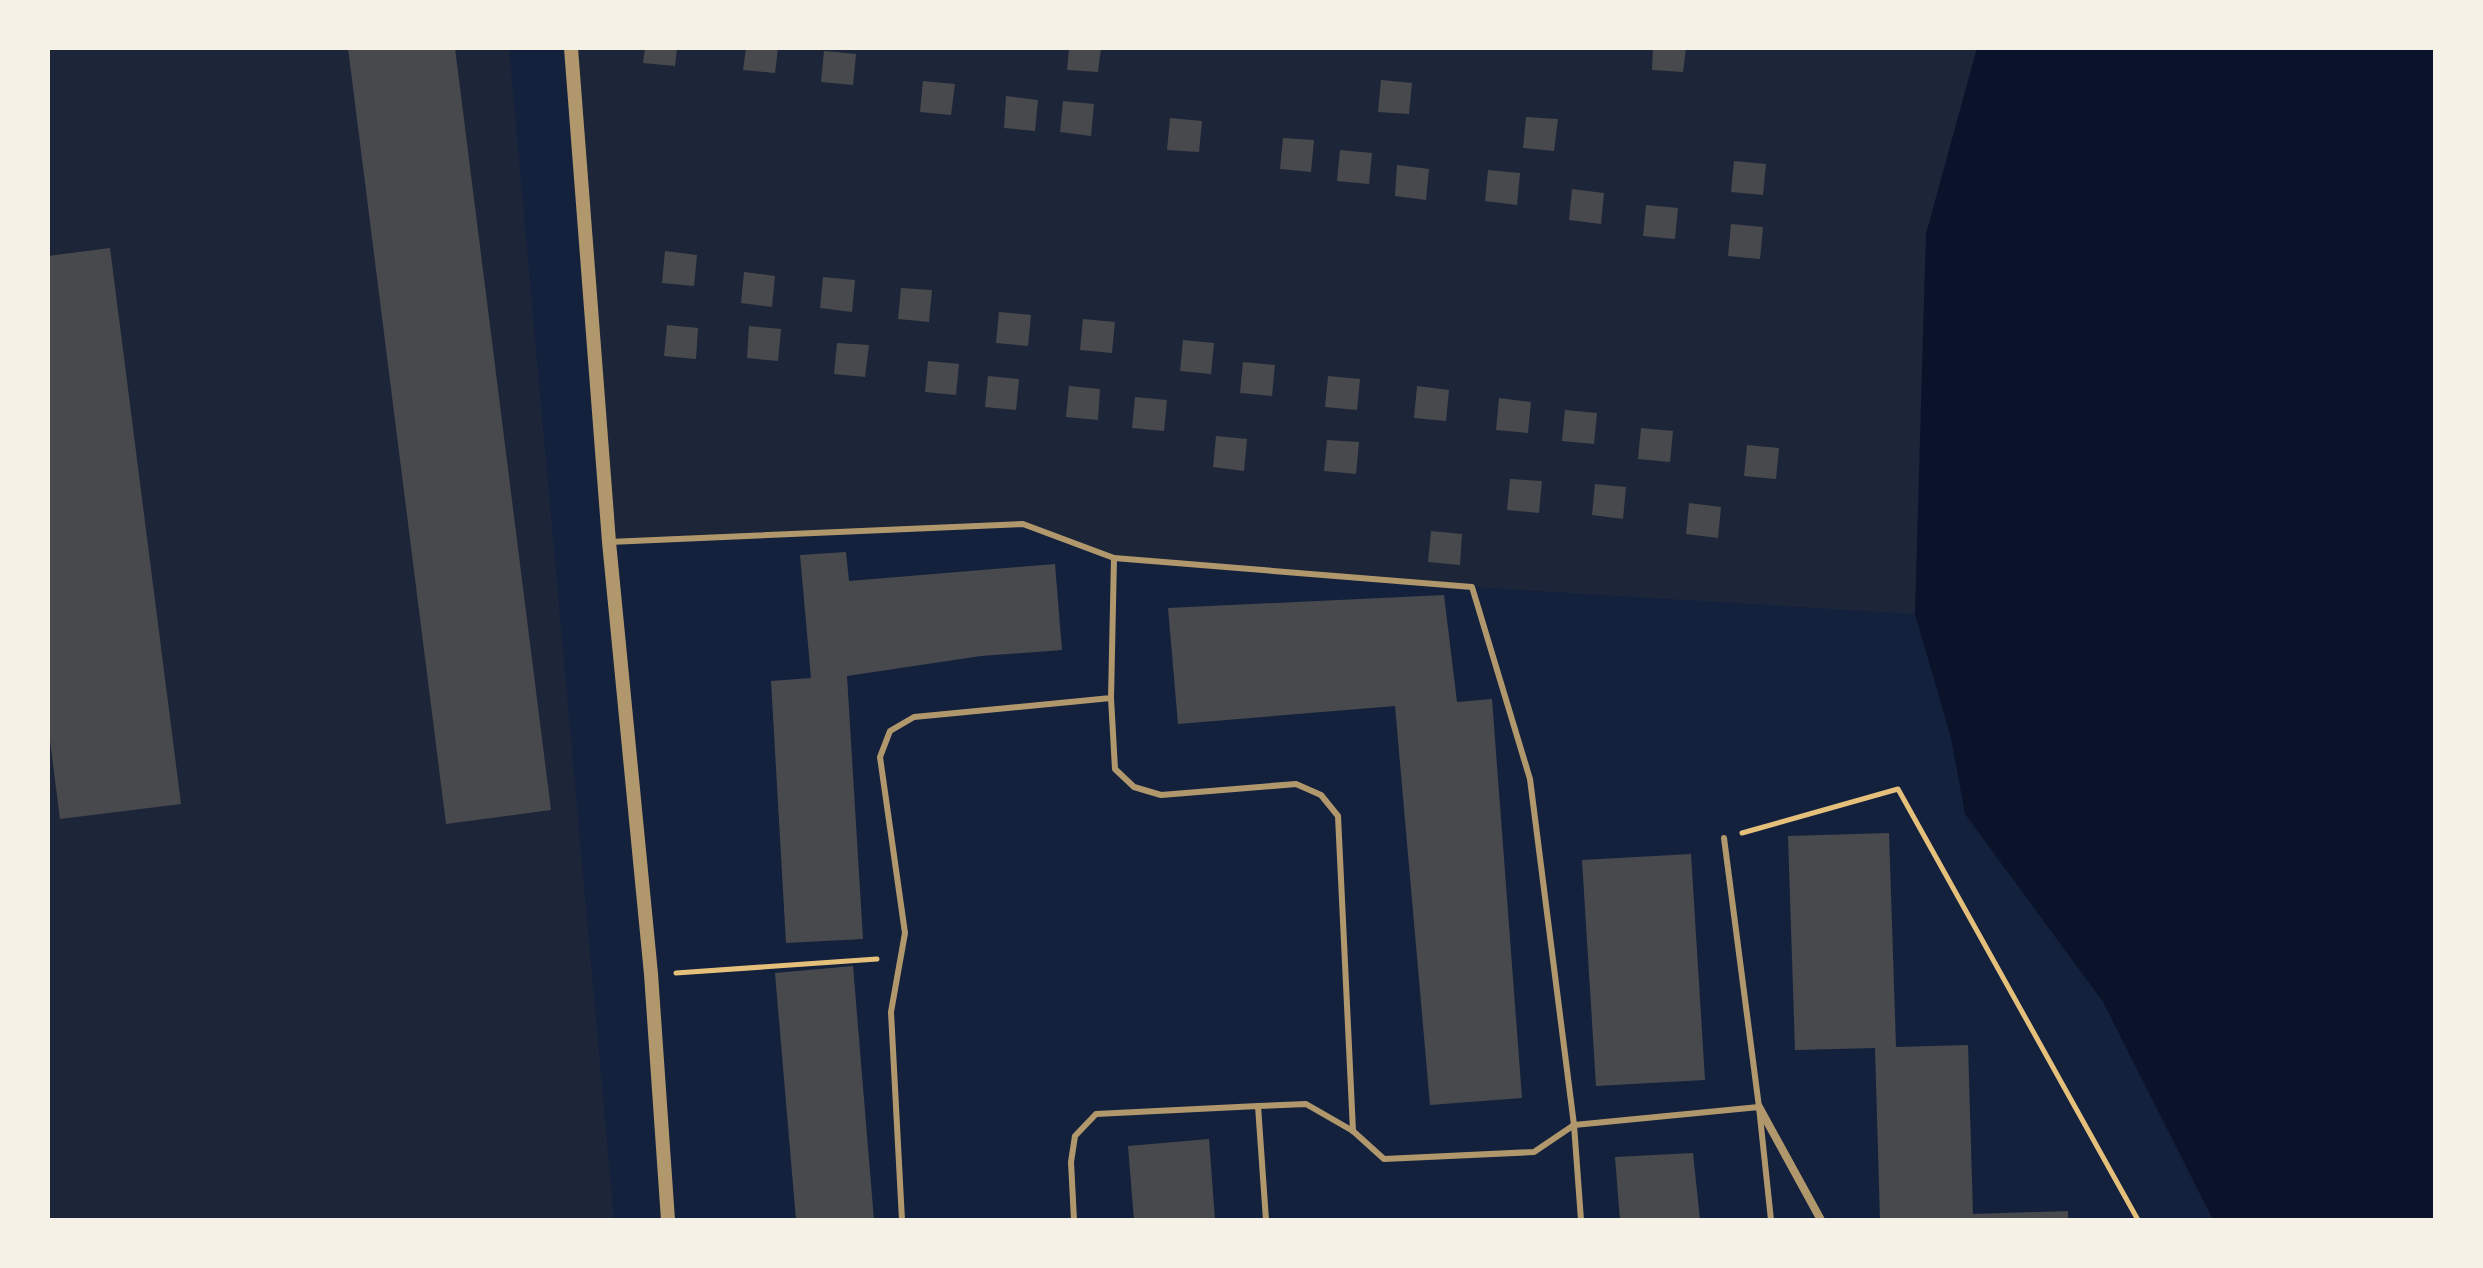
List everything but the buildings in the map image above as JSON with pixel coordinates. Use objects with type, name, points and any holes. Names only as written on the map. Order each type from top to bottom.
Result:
[{"type":"street","points":[[571,48],[609,542],[651,974],[668,1220]]},
{"type":"street","points":[[1759,1107],[1821,1220]]},
{"type":"lane","points":[[609,542],[1023,524],[1114,558],[1472,587],[1530,779],[1574,1125],[1581,1220]]},
{"type":"lane","points":[[1114,558],[1111,698],[1115,769],[1134,787],[1161,795],[1296,784],[1321,795],[1338,816],[1353,1131]]},
{"type":"lane","points":[[902,1220],[891,1012],[905,933],[880,757],[890,731],[914,717],[1111,698]]},
{"type":"lane","points":[[1724,838],[1771,1220]]},
{"type":"lane","points":[[1074,1220],[1071,1162],[1075,1136],[1096,1114],[1306,1104],[1353,1131],[1384,1159],[1534,1152],[1574,1125],[1759,1107]]},
{"type":"lane","points":[[1258,1106],[1266,1220]]},
{"type":"path","points":[[1724,838],[1898,789],[2138,1220]]},
{"type":"path","points":[[651,974],[900,957]]},
{"type":"shaded area","points":[[48,48],[509,48],[614,1220],[48,1220]]},
{"type":"shaded area","points":[[571,48],[1977,48],[1926,234],[1915,614],[1472,587],[1114,558],[1023,524],[609,542]]},
{"type":"shaded area","points":[[1977,48],[2435,48],[2435,1220],[2213,1220],[2103,1002],[1965,814],[1951,738],[1915,614],[1926,234]]}]
